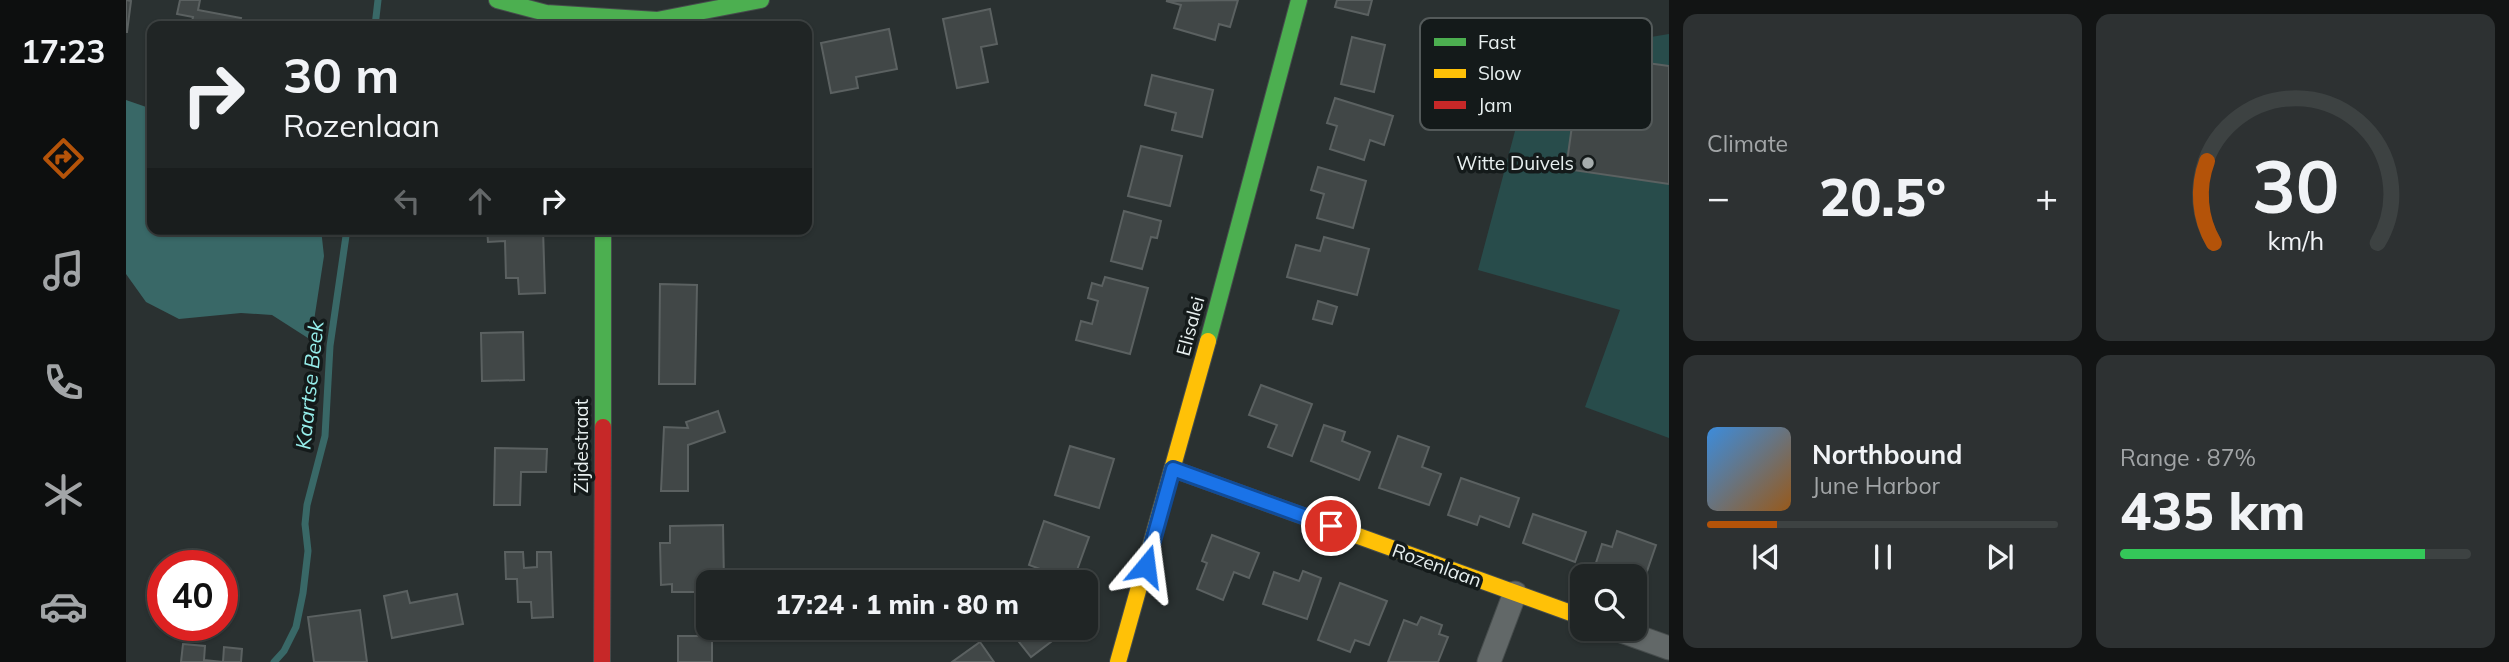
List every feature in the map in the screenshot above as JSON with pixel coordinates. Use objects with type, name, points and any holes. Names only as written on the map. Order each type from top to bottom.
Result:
[{"type":"street","points":[[496,0],[546,13],[657,20],[761,0]]},
{"type":"street","name":"Elisalei","points":[[1118,662],[1173,469],[1299,0]]},
{"type":"street","name":"Zijdestraat","points":[[602,662],[603,235]]},
{"type":"street","name":"Rozenlaan","points":[[1173,469],[1570,613]]},
{"type":"street","points":[[1489,662],[1515,593]]},
{"type":"street","points":[[1647,640],[1669,648]]},
{"type":"shaded area","name":"Witte Duivels","points":[[1669,34],[1669,438],[1585,407],[1620,310],[1478,270],[1515,130],[1652,130],[1652,37]]},
{"type":"shaded area","points":[[126,100],[147,107],[147,235],[322,235],[324,256],[311,340],[272,315],[241,313],[179,319],[146,302],[126,274]]},
{"type":"building","points":[[126,0],[131,1],[127,32],[126,32]]},
{"type":"building","points":[[180,0],[200,0],[198,10],[241,18],[240,21],[192,21],[193,17],[177,14]]},
{"type":"building","points":[[1238,0],[1230,27],[1219,24],[1215,40],[1174,28],[1181,5],[1166,1]]},
{"type":"building","points":[[1337,0],[1372,0],[1368,15],[1335,7]]},
{"type":"building","points":[[990,9],[997,44],[981,47],[988,82],[957,88],[943,19]]},
{"type":"building","points":[[889,29],[897,69],[856,77],[858,88],[831,93],[821,43]]},
{"type":"building","points":[[1352,37],[1385,45],[1374,92],[1341,84]]},
{"type":"building","points":[[1652,64],[1669,66],[1669,184],[1566,169],[1571,130],[1652,130]]},
{"type":"building","points":[[1152,75],[1213,90],[1202,137],[1172,130],[1176,113],[1145,105]]},
{"type":"building","points":[[1335,98],[1393,116],[1384,145],[1370,140],[1364,160],[1330,149],[1337,126],[1327,123]]},
{"type":"building","points":[[1141,146],[1182,156],[1170,206],[1128,196]]},
{"type":"building","points":[[1318,167],[1366,181],[1353,228],[1317,218],[1324,194],[1311,190]]},
{"type":"building","points":[[1124,211],[1161,221],[1157,238],[1151,237],[1142,269],[1111,261]]},
{"type":"building","points":[[487,235],[543,235],[545,293],[519,294],[518,278],[506,278],[505,241],[488,242]]},
{"type":"building","points":[[1324,237],[1369,249],[1357,295],[1287,277],[1296,245],[1320,251]]},
{"type":"building","points":[[1105,277],[1148,288],[1130,354],[1076,340],[1081,321],[1092,324],[1098,301],[1088,298],[1092,283],[1102,286]]},
{"type":"building","points":[[660,284],[697,285],[695,384],[659,384]]},
{"type":"building","points":[[1318,301],[1337,307],[1332,324],[1313,319]]},
{"type":"building","points":[[523,332],[524,380],[482,381],[481,333]]},
{"type":"building","points":[[1261,385],[1312,404],[1292,456],[1268,447],[1277,425],[1249,415]]},
{"type":"building","points":[[718,411],[725,432],[688,445],[688,491],[661,491],[664,427],[688,428],[686,422]]},
{"type":"building","points":[[1324,425],[1345,432],[1342,441],[1370,452],[1359,480],[1311,461]]},
{"type":"building","points":[[1398,436],[1429,447],[1422,467],[1441,474],[1429,505],[1379,488]]},
{"type":"building","points":[[1070,446],[1114,459],[1099,508],[1055,495]]},
{"type":"building","points":[[495,448],[547,449],[546,472],[521,472],[520,505],[494,505]]},
{"type":"building","points":[[1461,478],[1519,498],[1509,527],[1480,516],[1477,525],[1448,515]]},
{"type":"building","points":[[1533,514],[1586,532],[1575,562],[1523,543]]},
{"type":"building","points":[[1044,521],[1089,537],[1077,570],[1043,570],[1029,565]]},
{"type":"building","points":[[723,525],[724,570],[696,570],[696,592],[672,592],[672,584],[661,585],[660,543],[670,543],[670,526]]},
{"type":"building","points":[[1617,531],[1656,545],[1647,571],[1647,564],[1596,564],[1602,544],[1612,547]]},
{"type":"building","points":[[1212,535],[1259,553],[1249,578],[1234,572],[1223,600],[1197,589],[1207,563],[1202,561]]},
{"type":"building","points":[[505,552],[523,552],[524,568],[537,567],[537,552],[551,552],[553,617],[532,618],[531,602],[518,602],[517,579],[506,579]]},
{"type":"building","points":[[1303,571],[1321,578],[1307,619],[1263,604],[1274,572],[1299,581]]},
{"type":"building","points":[[1340,583],[1387,601],[1369,645],[1355,640],[1350,652],[1318,640]]},
{"type":"building","points":[[407,591],[410,603],[457,594],[463,624],[392,638],[384,596]]},
{"type":"building","points":[[360,610],[367,662],[314,662],[308,617]]},
{"type":"building","points":[[1421,617],[1442,625],[1439,634],[1448,637],[1438,662],[1388,662],[1404,620],[1417,625]]},
{"type":"building","points":[[678,636],[696,636],[696,640],[712,640],[712,662],[678,662]]},
{"type":"building","points":[[1018,640],[1053,640],[1031,657]]},
{"type":"building","points":[[980,642],[994,662],[952,662]]},
{"type":"building","points":[[183,644],[205,646],[204,660],[223,662],[181,662]]},
{"type":"building","points":[[224,647],[242,649],[241,662],[223,662]]},
{"type":"waterway","name":"Kaartse Beek","points":[[376,21],[378,0]]},
{"type":"waterway","name":"Kaartse Beek","points":[[274,662],[284,651],[296,627],[303,593],[308,551],[305,524],[307,505],[325,436],[330,346],[346,235]]},
{"type":"traffic: fast","points":[[497,0],[546,13],[657,20],[761,0]]},
{"type":"traffic: fast","points":[[1208,341],[1299,0]]},
{"type":"traffic: fast","points":[[603,235],[603,427]]},
{"type":"traffic: slow","points":[[1118,662],[1208,341]]},
{"type":"traffic: slow","points":[[1173,469],[1570,613]]},
{"type":"traffic: jam","points":[[602,662],[603,427]]},
{"type":"place","name":"Witte Duivels","points":[[1588,163]]},
{"type":"route","points":[[1146,566],[1173,469],[1331,526]]}]
